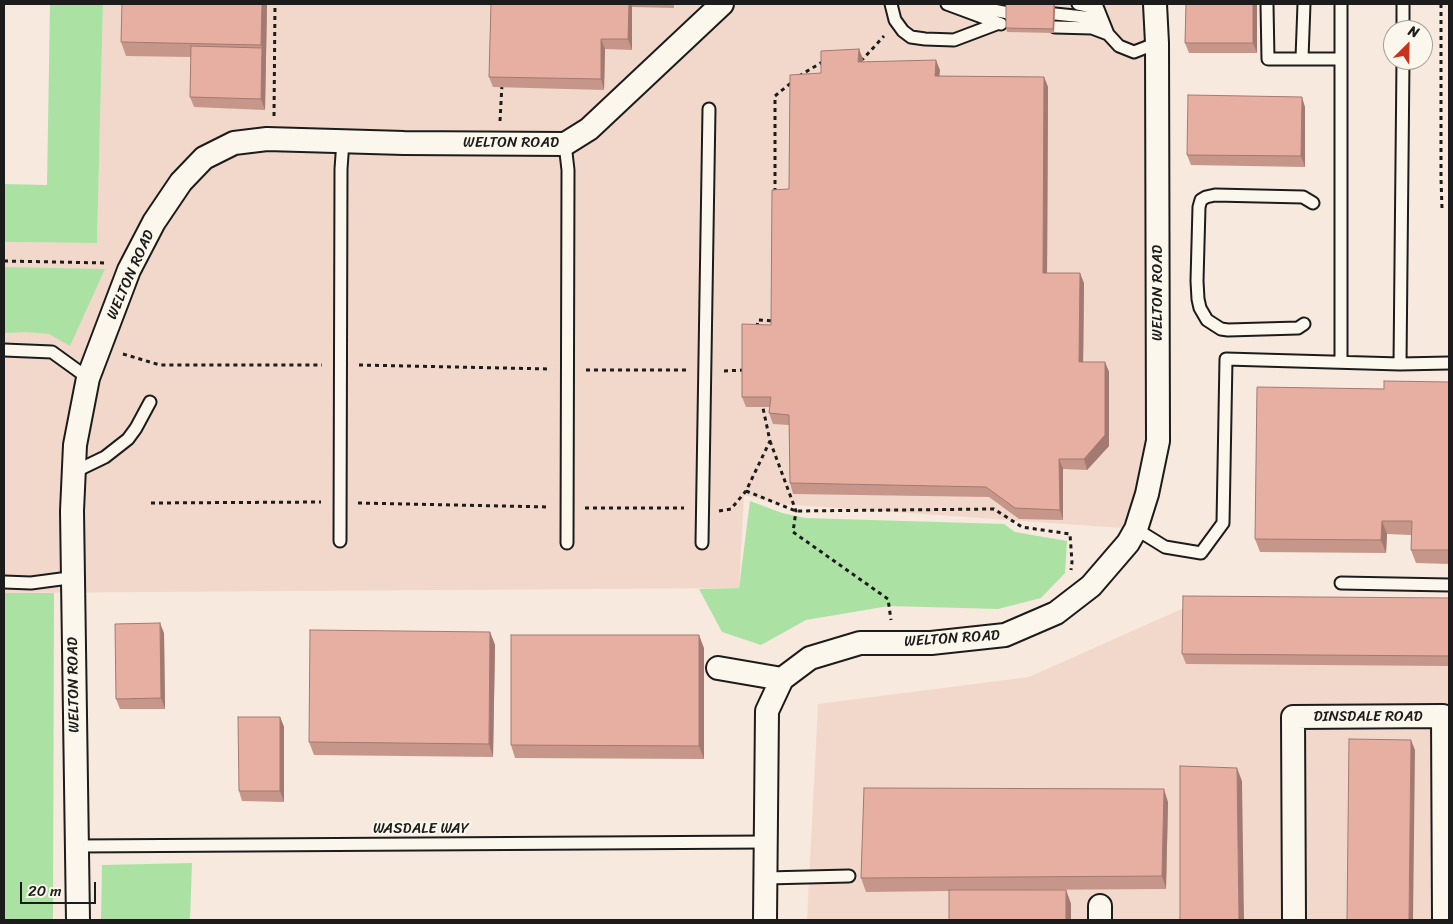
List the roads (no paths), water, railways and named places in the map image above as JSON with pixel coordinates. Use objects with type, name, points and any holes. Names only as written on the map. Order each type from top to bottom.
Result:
[{"type":"street","name":"WELTON ROAD","points":[[78,920],[72,511],[75,445],[88,378],[133,262],[154,222],[181,182],[204,158],[234,143],[267,139],[404,143],[566,144],[589,129],[722,4]]},
{"type":"street","name":"WELTON ROAD","points":[[765,920],[767,711],[782,679],[810,658],[860,643],[930,643],[1005,635],[1056,613],[1091,586],[1128,543],[1136,529],[1147,494],[1158,441],[1155,4]]},
{"type":"street","points":[[718,668],[782,679]]},
{"type":"street","name":"DINSDALE ROAD","points":[[1294,920],[1293,717],[1443,716],[1444,920]]},
{"type":"lane","points":[[891,4],[895,20],[903,31],[911,37],[925,40],[954,40],[1003,24],[947,4]]},
{"type":"lane","points":[[964,4],[1008,13]]},
{"type":"lane","points":[[1078,4],[1096,6],[1108,34],[1119,46],[1134,52],[1156,43]]},
{"type":"lane","points":[[1267,4],[1268,58],[1341,59]]},
{"type":"lane","points":[[1302,58],[1304,4]]},
{"type":"lane","points":[[1341,4],[1341,362]]},
{"type":"lane","points":[[1403,4],[1403,20]]},
{"type":"lane","points":[[1055,14],[1094,18],[1103,22]]},
{"type":"lane","points":[[1055,27],[1092,28],[1108,34]]},
{"type":"lane","points":[[1400,364],[1402,70]]},
{"type":"lane","points":[[702,543],[709,109]]},
{"type":"lane","points":[[340,541],[341,169],[343,141]]},
{"type":"lane","points":[[566,144],[568,170],[566,543]]},
{"type":"lane","points":[[1304,324],[1298,328],[1228,330],[1221,329],[1207,320],[1200,308],[1198,299],[1200,206],[1202,200],[1206,197],[1215,195],[1303,197],[1313,202]]},
{"type":"lane","points":[[4,350],[52,352],[88,378]]},
{"type":"lane","points":[[1136,529],[1165,547],[1201,553],[1223,523],[1226,359],[1400,364],[1449,363]]},
{"type":"lane","points":[[74,472],[105,457],[123,444],[136,428],[150,402]]},
{"type":"lane","points":[[4,582],[31,583],[73,579]]},
{"type":"lane","points":[[1341,583],[1449,585]]},
{"type":"lane","name":"WASDALE WAY","points":[[77,846],[766,842]]},
{"type":"lane","points":[[766,878],[849,876]]}]
